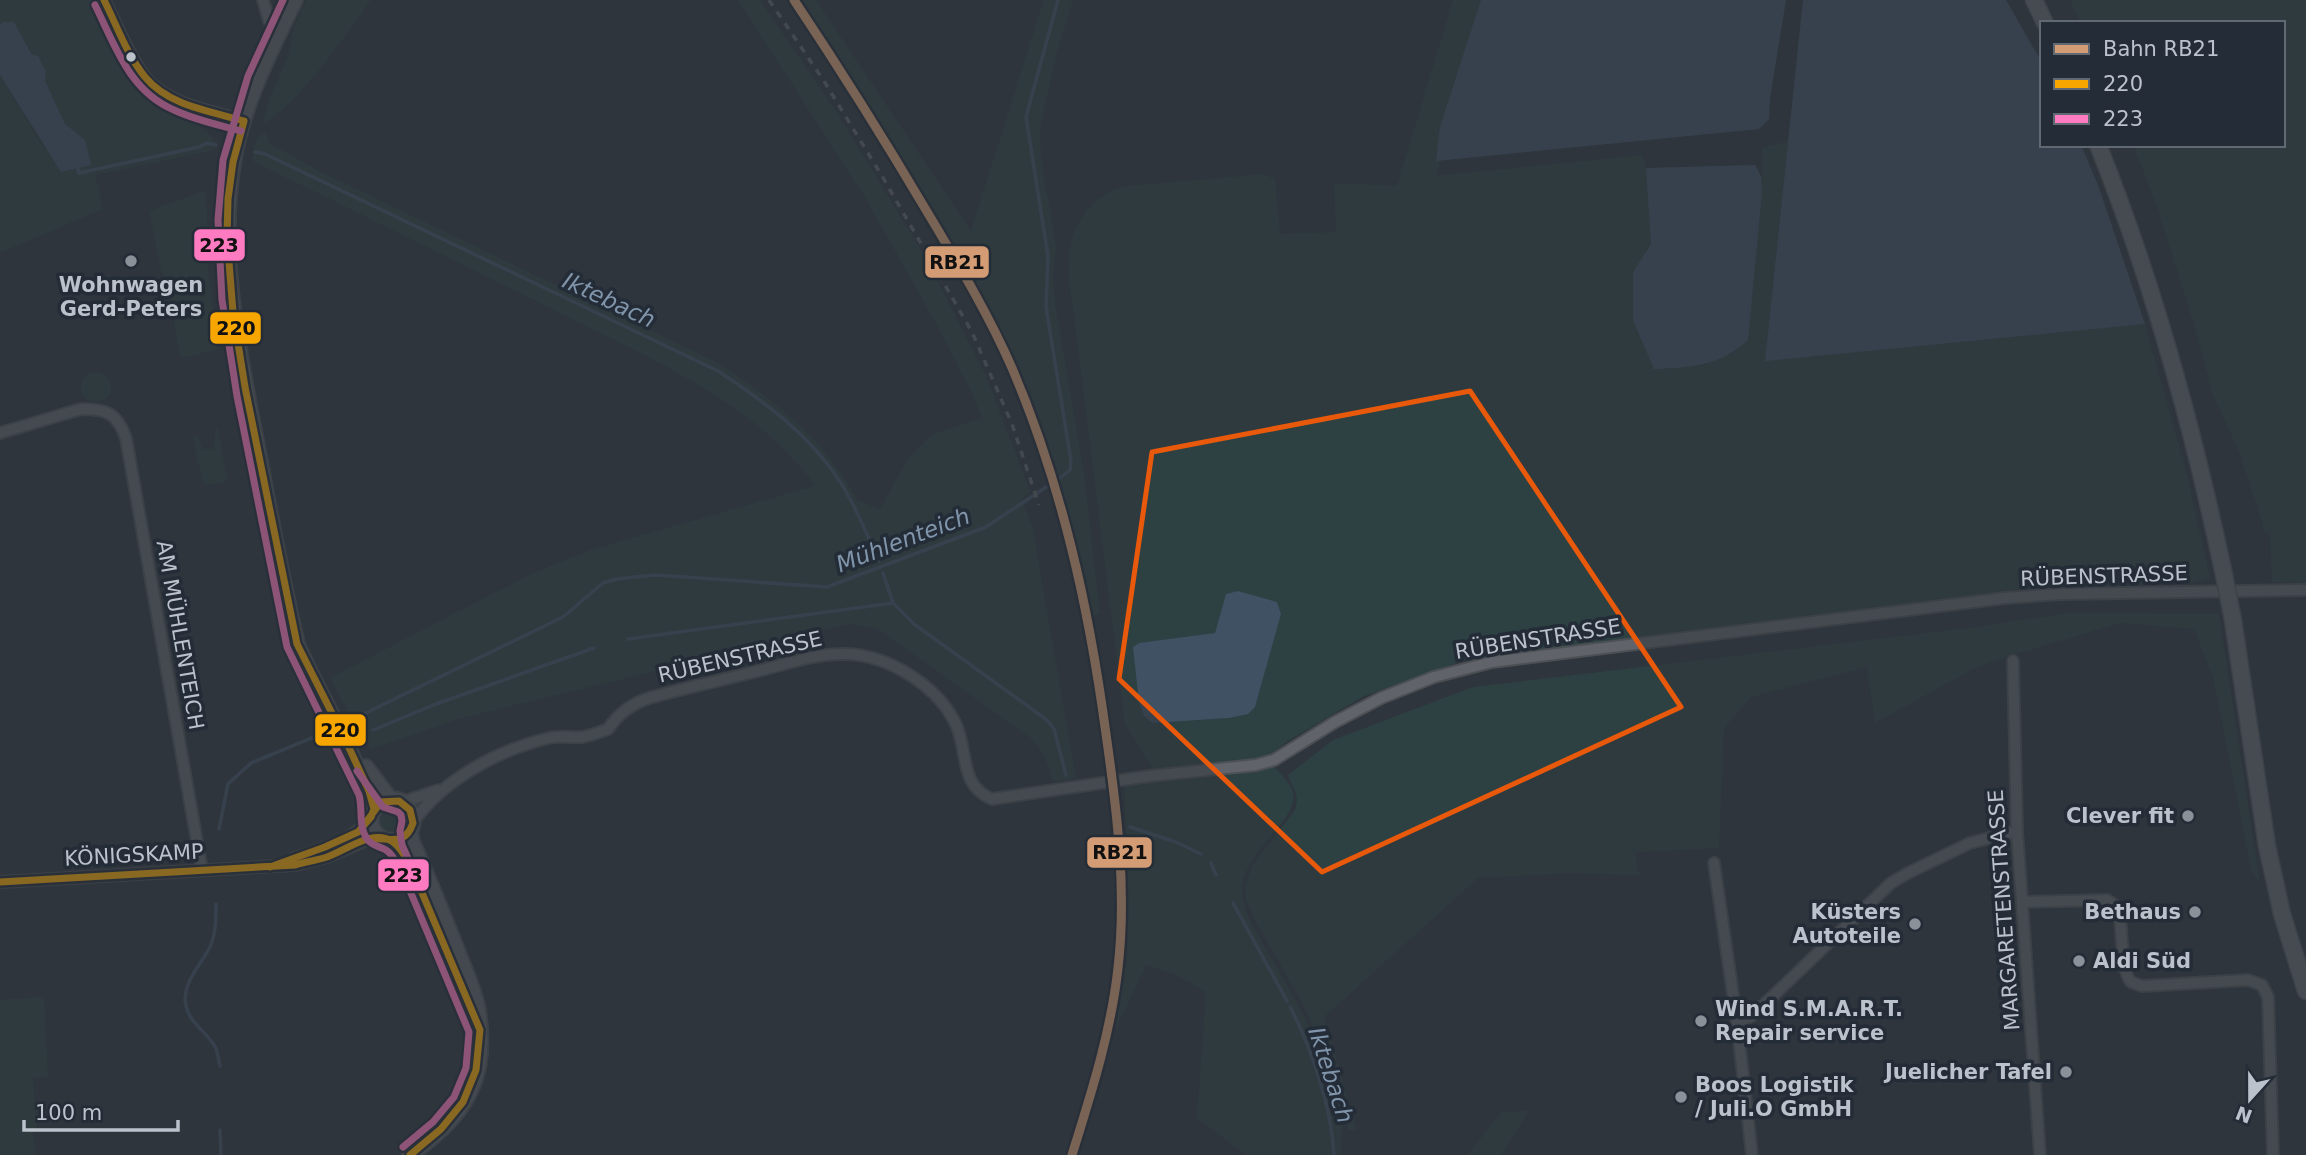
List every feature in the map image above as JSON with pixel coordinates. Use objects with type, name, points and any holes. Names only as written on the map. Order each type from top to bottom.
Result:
[{"type":"main road","points":[[295,0],[258,79],[233,162],[228,219],[236,329],[297,643],[369,791],[372,825],[400,848],[412,869],[480,1030]]},
{"type":"main road","points":[[2034,0],[2044,21]]},
{"type":"main road","points":[[2099,147],[2166,338],[2199,458],[2233,620],[2267,846],[2282,914],[2306,991]]},
{"type":"main road","points":[[344,736],[396,801],[411,810],[412,842],[441,908],[478,1008],[480,1057],[471,1091],[451,1120],[410,1155]]},
{"type":"main road","points":[[373,813],[381,802],[396,801]]},
{"type":"main road","points":[[386,839],[405,836],[411,826]]},
{"type":"street","points":[[104,0],[147,79],[164,93],[183,102],[244,121]]},
{"type":"street","points":[[263,0],[269,21],[281,28]]},
{"type":"street","name":"AM MÜHLENTEICH","points":[[0,433],[81,409],[108,412],[115,416],[122,426],[127,438],[202,870]]},
{"type":"street","name":"RÜBENSTRASSE","points":[[411,826],[445,788],[486,760],[552,737],[583,737],[608,729],[616,717],[640,701],[823,654],[870,656],[890,664],[932,692],[957,726],[971,782],[982,795],[992,799],[1113,780],[1256,765],[1275,760],[1335,722],[1381,698],[1434,677],[1492,662],[2005,598],[2062,594],[2306,590]]},
{"type":"street","name":"MARGARETENSTRASSE","points":[[2013,661],[2017,831],[2040,1155]]},
{"type":"street","name":"RÜBENSTRASSE","points":[[396,801],[445,788]]},
{"type":"street","name":"KÖNIGSKAMP","points":[[270,867],[341,841],[358,832],[373,813]]},
{"type":"street","points":[[1737,1022],[1752,1016],[1891,884],[1970,843],[2017,831]]},
{"type":"street","name":"KÖNIGSKAMP","points":[[0,882],[295,865],[327,857],[371,838],[386,839]]},
{"type":"street","points":[[1714,863],[1737,1022],[1752,1155]]},
{"type":"street","points":[[2022,902],[2107,900],[2119,908],[2125,972],[2132,982],[2142,986],[2248,980],[2262,985],[2268,997],[2273,1155]]},
{"type":"highlighted area","points":[[1470,391],[1681,707],[1322,872],[1119,679],[1152,452]]},
{"type":"green space","points":[[0,0],[94,0],[133,77],[153,97],[198,125],[217,144],[215,150],[95,175],[103,209],[0,253],[0,75],[45,150],[85,141],[65,124],[45,81],[46,72],[32,55],[14,22],[3,22],[0,25]]},
{"type":"green space","points":[[306,0],[371,0],[309,82],[265,124],[264,118],[271,96],[289,54],[293,29]]},
{"type":"green space","points":[[738,0],[760,0],[837,113],[923,253],[986,376],[1030,491],[1022,499],[1033,530],[1076,779],[1053,782],[1044,755],[1032,739],[877,628],[849,624],[458,719],[371,749],[361,736],[330,678],[531,574],[590,550],[815,486],[768,434],[685,377],[253,161],[255,144],[266,131],[269,143],[319,171],[720,364],[798,423],[830,458],[857,500],[880,509],[909,457],[933,434],[982,418],[939,329],[866,199]]},
{"type":"green space","points":[[793,0],[816,0],[971,231],[1044,0],[1073,0],[1056,56],[1040,127],[1041,159],[1056,247],[1053,277],[1055,304],[1084,474],[1100,614],[1092,616],[1075,544],[1037,420],[1010,355],[860,94]]},
{"type":"green space","points":[[1453,0],[1487,0],[1436,176],[1642,155],[1646,168],[1651,244],[1645,251],[1702,366],[1735,351],[1762,192],[1762,148],[1788,141],[1765,360],[2145,324],[2186,471],[2210,578],[2192,583],[2044,588],[1470,658],[1362,697],[1288,741],[1262,760],[1154,770],[1125,724],[1069,283],[1073,238],[1087,211],[1098,200],[1124,187],[1263,174],[1275,179],[1280,234],[1336,232],[1334,183],[1397,186]],"holes":[[[1238,591],[1277,602],[1281,614],[1255,707],[1229,718],[1153,723],[1215,633],[1226,595]]]},
{"type":"green space","points":[[2070,0],[2306,0],[2306,583],[2272,582],[2270,535],[2263,530],[2239,452],[2212,392],[2156,203],[2134,147],[2285,147],[2285,21],[2079,21]]},
{"type":"green space","points":[[206,190],[209,279],[219,349],[180,358],[168,285],[161,270],[149,211]]},
{"type":"green space","points":[[96,372],[106,377],[111,387],[106,397],[96,402],[86,397],[81,387],[86,377]]},
{"type":"green space","points":[[215,429],[218,429],[227,479],[224,482],[205,485],[193,437],[198,435],[203,450],[214,448]]},
{"type":"green space","points":[[2068,613],[2219,614],[2260,885],[2251,869],[2213,677],[2194,629],[2120,623],[1977,667],[1875,723],[1867,667],[1751,697],[1724,728],[1719,848],[1635,852],[1639,875],[1571,873],[1478,878],[1324,1017],[1357,1130],[1348,1130],[1344,1104],[1332,1068],[1302,1003],[1254,918],[1245,889],[1252,866],[1295,810],[1296,795],[1288,775],[1333,740],[1473,687],[1977,627]]},
{"type":"green space","points":[[1274,766],[1292,789],[1292,804],[1287,815],[1248,868],[1243,883],[1243,900],[1251,922],[1328,1065],[1342,1108],[1340,1155],[1246,1155],[1197,1118],[1206,992],[1175,974],[1146,965],[1116,1029],[1127,958],[1128,873],[1124,786],[1237,774]]},
{"type":"green space","points":[[391,805],[402,809],[406,820],[402,831],[391,835],[380,831],[376,820],[380,809]]},
{"type":"green space","points":[[44,997],[48,1077],[33,1078],[37,1131],[33,1132],[35,1155],[0,1155],[0,1000]]},
{"type":"green space","points":[[1529,1111],[1501,1155],[1468,1155],[1501,1112]]},
{"type":"water","points":[[1481,0],[1786,0],[1769,119],[1759,129],[1436,161],[1440,127]]},
{"type":"water","points":[[1803,0],[2006,0],[2040,60],[2040,147],[2082,147],[2098,185],[2145,324],[1765,361]]},
{"type":"water","points":[[3,22],[14,22],[32,55],[38,56],[46,72],[45,81],[65,124],[85,140],[91,165],[61,172],[0,75],[0,25]]},
{"type":"water","points":[[1755,165],[1761,176],[1762,192],[1748,340],[1715,361],[1654,369],[1633,320],[1633,272],[1651,244],[1646,168]]},
{"type":"water","points":[[1238,591],[1277,602],[1281,614],[1255,707],[1248,714],[1229,718],[1153,723],[1144,716],[1139,702],[1133,647],[1139,643],[1215,633],[1226,594]]},
{"type":"waterway","name":"Mühlenteich","points":[[343,724],[563,617],[603,583],[655,575],[827,587],[986,527],[1070,470],[1071,461],[1046,307],[1048,256],[1026,117],[1058,0]]},
{"type":"waterway","name":"Iktebach","points":[[77,165],[79,173],[207,143],[216,145]]},
{"type":"waterway","name":"Iktebach","points":[[255,152],[265,154],[718,371],[786,421],[829,466],[846,492],[879,561]]},
{"type":"waterway","name":"Iktebach","points":[[883,573],[893,603],[914,624],[1047,720],[1054,729],[1066,775]]},
{"type":"waterway","points":[[628,639],[893,603]]},
{"type":"waterway","points":[[373,730],[436,704],[594,648]]},
{"type":"waterway","name":"Mühlenteich","points":[[219,829],[228,784],[251,763],[336,728]]},
{"type":"waterway","name":"Iktebach","points":[[1130,827],[1173,841]]},
{"type":"waterway","name":"Iktebach","points":[[1176,842],[1201,854]]},
{"type":"waterway","name":"Iktebach","points":[[1211,863],[1216,875]]},
{"type":"waterway","name":"Iktebach","points":[[1233,903],[1287,1001]]},
{"type":"waterway","name":"Mühlenteich","points":[[216,904],[212,942],[189,982],[185,998],[188,1012],[194,1022],[215,1047],[220,1066]]},
{"type":"waterway","name":"Iktebach","points":[[1290,1007],[1320,1079],[1334,1155]]},
{"type":"waterway","name":"Mühlenteich","points":[[220,1130],[221,1155]]},
{"type":"railway","points":[[769,0],[824,81],[972,332],[1012,424],[1039,505]]},
{"type":"rail line","name":"RB21","points":[[794,0],[894,157],[993,327],[1030,412],[1071,548],[1099,687],[1117,821],[1121,880],[1121,939],[1111,1016],[1100,1063],[1072,1155]]},
{"type":"transit line","name":"220","points":[[104,0],[133,59],[155,87],[191,106],[244,121]]},
{"type":"transit line","name":"223","points":[[283,0],[248,76],[223,160],[218,220],[222,300],[237,396],[287,647],[359,795],[364,834],[371,843],[389,852],[403,874],[469,1032],[466,1068],[454,1097],[433,1122],[403,1147]]},
{"type":"transit line","name":"223","points":[[95,5],[125,65],[145,91],[182,114],[241,131]]},
{"type":"transit line","name":"220","points":[[244,121],[233,162],[227,237],[233,312],[245,387],[297,644],[345,739],[369,791],[374,809],[371,817],[358,832],[270,867]]},
{"type":"transit line","name":"223","points":[[357,771],[383,807],[401,815],[402,845],[417,879]]},
{"type":"transit line","name":"220","points":[[361,829],[381,802],[399,801],[410,810],[413,823],[405,836],[394,840],[367,839]]},
{"type":"transit line","name":"220","points":[[0,882],[295,865],[327,857],[377,837],[393,842],[402,851],[412,869],[480,1030],[476,1070],[463,1102],[441,1129],[410,1155]]},
{"type":"place","name":"Wohnwagen Gerd-Peters","points":[[131,261]]},
{"type":"place","name":"Clever fit","points":[[2188,816]]},
{"type":"place","name":"Bethaus","points":[[2195,912]]},
{"type":"place","name":"Küsters Autoteile","points":[[1915,924]]},
{"type":"place","name":"Aldi Süd","points":[[2079,961]]},
{"type":"place","name":"Wind S.M.A.R.T. Repair service","points":[[1701,1021]]},
{"type":"place","name":"Juelicher Tafel","points":[[2066,1072]]},
{"type":"place","name":"Boos Logistik / Juli.O GmbH","points":[[1681,1097]]}]
